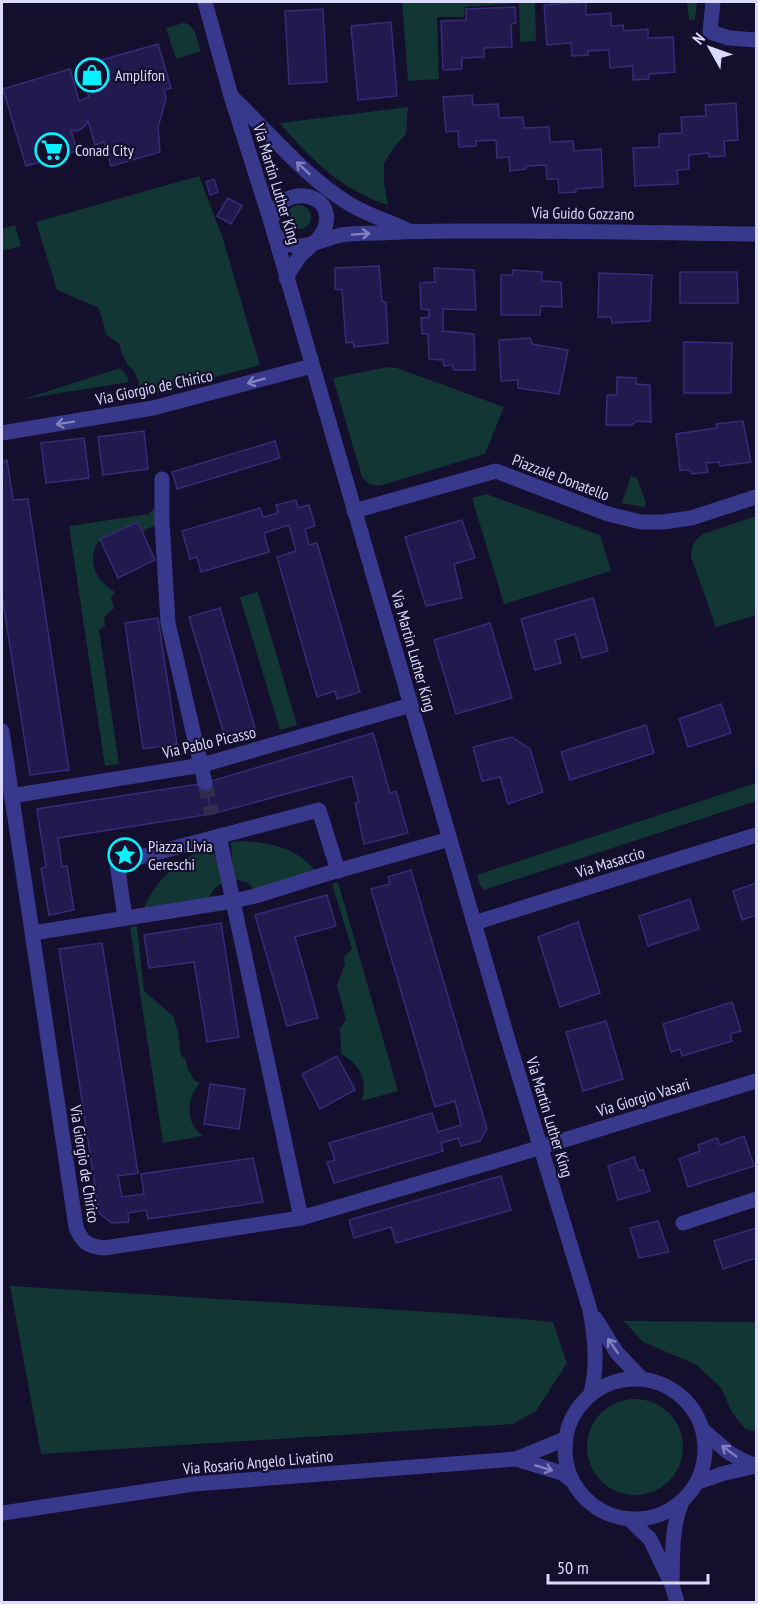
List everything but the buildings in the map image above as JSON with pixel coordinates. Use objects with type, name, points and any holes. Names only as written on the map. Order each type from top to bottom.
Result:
[{"type":"street","name":"Via Martin Luther King","points":[[205,2],[474,923],[590,1310]]},
{"type":"street","points":[[713,2],[710,32],[729,38],[756,40]]},
{"type":"street","name":"Via Guido Gozzano","points":[[231,96],[324,186],[349,204],[410,231]]},
{"type":"street","name":"Via Guido Gozzano","points":[[349,204],[319,202],[307,195],[289,198],[277,206],[272,227],[279,239],[287,245],[302,246],[342,235],[410,231],[756,234]]},
{"type":"street","points":[[286,278],[301,255],[323,234],[327,212],[319,202]]},
{"type":"street","name":"Via Giorgio de Chirico","points":[[2,433],[153,408],[312,366]]},
{"type":"street","name":"Piazzale Donatello","points":[[354,512],[496,471],[608,514],[641,522],[691,518],[756,497]]},
{"type":"street","points":[[162,479],[168,624],[205,783]]},
{"type":"street","name":"Via Pablo Picasso","points":[[11,796],[202,765],[411,705]]},
{"type":"street","name":"Via Giorgio de Chirico","points":[[2,731],[76,1227],[79,1236],[86,1243],[93,1247],[104,1248],[301,1218],[540,1147]]},
{"type":"street","points":[[125,918],[117,863],[319,810],[338,871]]},
{"type":"street","name":"Via Masaccio","points":[[474,923],[756,835]]},
{"type":"street","points":[[219,836],[301,1218]]},
{"type":"street","points":[[33,933],[233,901],[450,839]]},
{"type":"street","name":"Via Giorgio Vasari","points":[[540,1147],[756,1081]]},
{"type":"street","points":[[683,1223],[756,1199]]},
{"type":"street","points":[[590,1310],[617,1353],[641,1378]]},
{"type":"street","points":[[590,1310],[596,1345],[591,1393]]},
{"type":"street","points":[[672,1585],[676,1516],[683,1501],[698,1482],[704,1466],[706,1449],[704,1431],[696,1411],[681,1395],[663,1383],[641,1378],[624,1379],[606,1384],[591,1393],[574,1414],[565,1439],[565,1460],[571,1480],[582,1495],[595,1507],[611,1515],[629,1519],[658,1516],[683,1501]]},
{"type":"street","points":[[704,1431],[728,1452],[756,1466]]},
{"type":"street","name":"Via Rosario Angelo Livatino","points":[[3,1513],[194,1484],[516,1459],[565,1439]]},
{"type":"street","name":"Via Rosario Angelo Livatino","points":[[516,1459],[562,1473],[571,1480]]},
{"type":"street","points":[[698,1482],[756,1466]]},
{"type":"street","points":[[629,1519],[650,1539],[672,1585],[677,1602]]},
{"type":"green space","points":[[402,2],[544,2],[535,3],[536,41],[520,42],[519,3],[465,7],[464,17],[437,17],[439,79],[408,81]]},
{"type":"green space","points":[[687,2],[697,2],[695,20],[689,20]]},
{"type":"green space","points":[[183,23],[191,26],[201,51],[176,59],[166,28]]},
{"type":"green space","points":[[408,107],[406,134],[384,163],[384,183],[388,205],[356,191],[328,172],[280,123]]},
{"type":"green space","points":[[199,176],[222,236],[260,365],[142,397],[138,380],[123,356],[119,344],[106,334],[99,308],[57,290],[36,222]]},
{"type":"green space","points":[[299,205],[308,208],[311,217],[308,226],[299,229],[290,226],[287,217],[290,208]]},
{"type":"green space","points":[[15,225],[21,246],[2,251],[2,229]]},
{"type":"green space","points":[[388,367],[397,368],[504,407],[485,454],[379,486],[369,484],[362,477],[333,378]]},
{"type":"green space","points":[[120,368],[129,382],[24,399]]},
{"type":"green space","points":[[631,476],[637,478],[646,503],[644,507],[622,503]]},
{"type":"green space","points":[[486,494],[600,535],[611,571],[504,604],[472,498]]},
{"type":"green space","points":[[157,505],[158,524],[143,531],[139,528],[122,534],[109,535],[101,539],[93,556],[94,569],[100,579],[115,592],[111,598],[114,608],[104,617],[105,626],[99,630],[119,764],[105,766],[69,526],[149,514]]},
{"type":"green space","points":[[756,516],[756,615],[716,627],[691,557],[692,547],[703,534]]},
{"type":"green space","points":[[258,592],[297,725],[280,730],[240,597]]},
{"type":"green space","points":[[756,783],[756,801],[484,890],[480,885],[477,875]]},
{"type":"green space","points":[[231,842],[272,845],[292,852],[301,857],[316,872],[255,891],[247,882],[233,879]]},
{"type":"green space","points":[[211,845],[225,881],[214,890],[208,902],[143,910],[155,888],[170,871],[179,863]]},
{"type":"green space","points":[[338,882],[398,1091],[362,1101],[364,1086],[361,1073],[341,1054],[339,1029],[346,1020],[337,985],[345,964],[344,957],[352,949],[332,884]]},
{"type":"green space","points":[[137,926],[144,991],[173,1016],[181,1055],[186,1060],[194,1080],[200,1083],[192,1097],[190,1114],[194,1126],[203,1136],[163,1143],[130,927]]},
{"type":"green space","points":[[10,1286],[464,1314],[553,1322],[567,1363],[536,1411],[513,1424],[41,1454]]},
{"type":"green space","points":[[624,1321],[756,1322],[756,1432],[745,1429],[732,1412],[721,1388],[697,1365],[643,1342]]},
{"type":"green space","points":[[635,1399],[653,1403],[669,1413],[679,1429],[683,1447],[679,1465],[669,1481],[653,1491],[635,1495],[617,1491],[601,1481],[591,1465],[587,1447],[591,1429],[601,1413],[617,1403]]},
{"type":"tunnel","points":[[205,783],[212,814]]},
{"type":"place","name":"Amplifon","points":[[92,75]]},
{"type":"place","name":"Conad City","points":[[52,150]]},
{"type":"place","name":"Piazza Livia Gereschi","points":[[125,855]]}]
